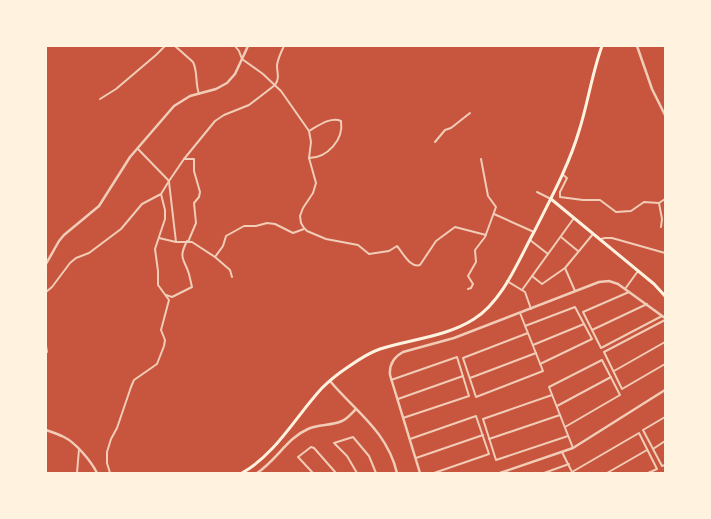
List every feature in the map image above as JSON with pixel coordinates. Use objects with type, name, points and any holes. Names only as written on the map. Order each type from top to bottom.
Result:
[{"type":"main road","points":[[242,473],[255,465],[269,452],[330,380],[349,366],[379,349],[459,327],[475,319],[496,299],[508,281],[534,232],[562,174],[579,132],[600,47]]},
{"type":"main road","points":[[551,199],[665,296]]},
{"type":"street","points":[[100,99],[116,89],[165,46]]},
{"type":"street","points":[[174,46],[193,62],[199,94]]},
{"type":"street","points":[[235,46],[242,59],[263,74],[284,94],[308,131],[311,142],[309,158],[316,182],[313,193],[303,208],[300,216],[301,224],[307,231],[326,239],[358,246],[369,254],[383,252],[397,246],[413,265],[417,266],[420,265],[436,242],[455,227],[486,235]]},
{"type":"street","points":[[46,267],[46,264],[59,241],[64,235],[99,206],[130,158],[174,106],[183,100],[216,89],[227,82],[235,74],[248,46]]},
{"type":"street","points":[[46,292],[52,287],[70,262],[89,253],[122,229],[142,204],[161,194],[184,159],[219,117],[249,105],[275,85],[279,76],[277,66],[284,46]]},
{"type":"street","points":[[636,46],[652,89],[665,115]]},
{"type":"street","points":[[435,142],[445,130],[470,114]]},
{"type":"street","points":[[308,131],[332,119],[341,121],[342,124],[341,131],[329,152],[309,158]]},
{"type":"street","points":[[138,149],[169,181],[176,242]]},
{"type":"street","points":[[165,294],[172,296],[192,287],[189,273],[182,260],[183,248],[188,241],[196,223],[194,203],[199,197],[200,192],[194,171],[194,159],[184,159]]},
{"type":"street","points":[[468,288],[471,288],[473,284],[468,276],[476,262],[475,250],[486,235],[496,207],[488,196],[481,159]]},
{"type":"street","points":[[562,174],[567,178],[559,195],[563,198],[600,200],[616,212],[631,211],[644,202],[659,203],[665,199]]},
{"type":"street","points":[[537,192],[551,199]]},
{"type":"street","points":[[110,473],[107,463],[107,452],[111,439],[118,428],[131,387],[134,380],[157,364],[164,346],[165,340],[161,330],[169,300],[158,285],[155,249],[165,218],[165,210],[161,194]]},
{"type":"street","points":[[659,203],[662,218],[661,227]]},
{"type":"street","points":[[494,214],[534,232]]},
{"type":"street","points":[[522,290],[574,218]]},
{"type":"street","points":[[215,256],[223,246],[226,236],[244,226],[271,223],[293,233],[304,228]]},
{"type":"street","points":[[532,276],[542,284],[565,268],[593,234]]},
{"type":"street","points":[[561,237],[578,251]]},
{"type":"street","points":[[159,238],[176,242],[188,241],[200,247],[215,256],[230,270],[232,278]]},
{"type":"street","points":[[600,240],[612,238],[665,253]]},
{"type":"street","points":[[529,240],[548,254]]},
{"type":"street","points":[[565,268],[575,291]]},
{"type":"street","points":[[625,289],[638,272]]},
{"type":"street","points":[[508,281],[525,292],[531,308]]},
{"type":"street","points":[[420,473],[390,370],[391,364],[398,354],[454,338],[575,291],[605,281],[613,282],[625,289],[664,318]]},
{"type":"street","points":[[629,292],[583,312],[601,348],[664,318]]},
{"type":"street","points":[[592,330],[647,304]]},
{"type":"street","points":[[525,326],[575,307],[592,340],[540,364]]},
{"type":"street","points":[[520,313],[533,345],[543,371],[476,397],[463,358],[528,333]]},
{"type":"street","points":[[664,318],[604,352],[622,389],[665,364]]},
{"type":"street","points":[[533,345],[584,324]]},
{"type":"street","points":[[613,371],[665,342]]},
{"type":"street","points":[[46,346],[47,352]]},
{"type":"street","points":[[470,378],[536,353]]},
{"type":"street","points":[[392,380],[457,357],[469,396],[403,418]]},
{"type":"street","points":[[565,427],[620,395],[602,360],[549,387],[573,448]]},
{"type":"street","points":[[398,399],[463,376]]},
{"type":"street","points":[[557,406],[611,377]]},
{"type":"street","points":[[330,380],[356,410],[378,431],[394,460],[397,473]]},
{"type":"street","points":[[500,473],[573,448],[665,390]]},
{"type":"street","points":[[552,395],[483,419],[496,460],[568,436]]},
{"type":"street","points":[[257,473],[270,463],[287,443],[300,433],[314,427],[341,422],[356,410]]},
{"type":"street","points":[[490,439],[560,415]]},
{"type":"street","points":[[410,439],[476,416],[489,454],[434,473]]},
{"type":"street","points":[[665,417],[643,430],[662,466],[665,465]]},
{"type":"street","points":[[46,430],[65,438],[91,463],[97,473]]},
{"type":"street","points":[[562,452],[573,473],[638,433],[657,469],[648,473]]},
{"type":"street","points":[[416,458],[482,435]]},
{"type":"street","points":[[357,473],[347,456],[334,443],[353,437],[369,456],[376,473]]},
{"type":"street","points":[[653,449],[665,441]]},
{"type":"street","points":[[313,473],[298,457],[311,447],[314,448],[336,473]]},
{"type":"street","points":[[77,473],[79,450]]},
{"type":"street","points":[[607,473],[648,450]]},
{"type":"street","points":[[544,473],[568,464]]}]
